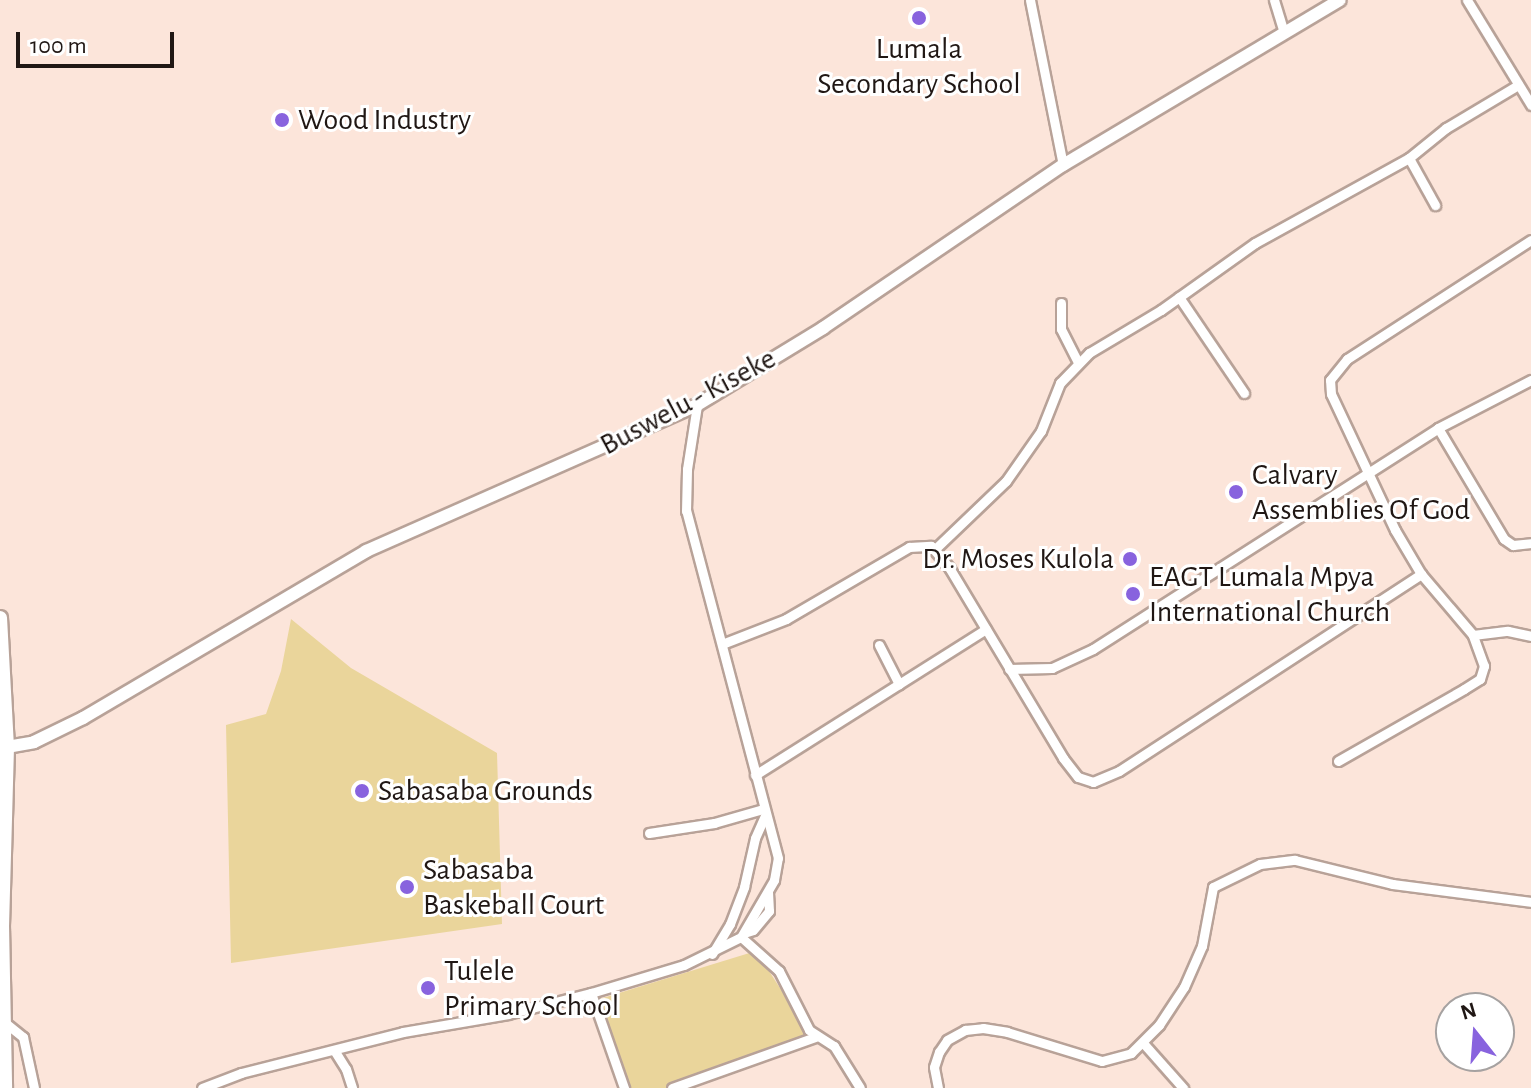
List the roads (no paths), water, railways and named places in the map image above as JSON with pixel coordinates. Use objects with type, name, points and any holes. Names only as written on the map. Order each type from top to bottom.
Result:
[{"type":"main road","name":"Buswelu - Kiseke","points":[[7,747],[34,742],[83,718],[366,551],[697,405],[811,336],[1063,165],[1340,0]]},
{"type":"main road","points":[[0,618],[7,747],[5,1088]]},
{"type":"street","points":[[1030,0],[1063,165]]},
{"type":"street","points":[[1274,0],[1284,32]]},
{"type":"street","points":[[1467,0],[1531,105]]},
{"type":"street","points":[[935,549],[1006,481],[1041,431],[1060,383],[1078,362],[1282,227],[1409,158],[1446,128],[1518,85]]},
{"type":"street","points":[[1409,158],[1435,205]]},
{"type":"street","points":[[1338,761],[1480,679],[1484,666],[1483,654],[1473,635],[1421,574],[1395,530],[1329,388],[1334,372],[1347,359],[1388,331],[1531,240]]},
{"type":"street","points":[[1179,297],[1244,393]]},
{"type":"street","points":[[1061,303],[1061,329],[1078,362]]},
{"type":"street","points":[[1009,669],[1052,668],[1069,662],[1371,474],[1438,428],[1531,380]]},
{"type":"street","points":[[202,1088],[241,1073],[334,1050],[591,993],[710,956],[743,935],[768,892],[778,869],[778,858],[686,511],[687,469],[697,405]]},
{"type":"street","points":[[1438,428],[1504,539],[1513,545],[1531,543]]},
{"type":"street","points":[[722,644],[786,619],[913,545],[926,544],[935,549],[1063,758],[1078,777],[1093,782],[1119,771],[1421,574]]},
{"type":"street","points":[[755,775],[986,629]]},
{"type":"street","points":[[1473,635],[1508,631],[1531,636]]},
{"type":"street","points":[[879,645],[899,684]]},
{"type":"street","points":[[649,833],[764,812]]},
{"type":"street","points":[[710,956],[730,924],[744,887],[764,812]]},
{"type":"street","points":[[938,1088],[934,1067],[939,1052],[947,1040],[965,1030],[983,1028],[1007,1032],[1102,1061],[1122,1058],[1144,1044],[1172,1009],[1194,966],[1213,887],[1260,864],[1295,860],[1393,884],[1531,902]]},
{"type":"street","points":[[743,935],[779,971],[815,1037],[834,1046],[860,1088]]},
{"type":"street","points":[[591,993],[624,1088]]},
{"type":"street","points":[[3,1021],[23,1037],[34,1088]]},
{"type":"street","points":[[672,1088],[815,1037]]},
{"type":"street","points":[[1144,1044],[1183,1088]]},
{"type":"street","points":[[334,1050],[346,1069],[352,1088]]},
{"type":"place","name":"Lumala Secondary School","points":[[919,18]]},
{"type":"place","name":"Wood Industry","points":[[282,120]]},
{"type":"place","name":"Calvary Assemblies Of God","points":[[1236,492]]},
{"type":"place","name":"Dr. Moses Kulola","points":[[1130,559]]},
{"type":"place","name":"EAGT Lumala Mpya International Church","points":[[1133,594]]},
{"type":"place","name":"Sabasaba Grounds","points":[[362,791]]},
{"type":"place","name":"Sabasaba Baskeball Court","points":[[407,887]]},
{"type":"place","name":"Tulele Primary School","points":[[428,988]]}]
